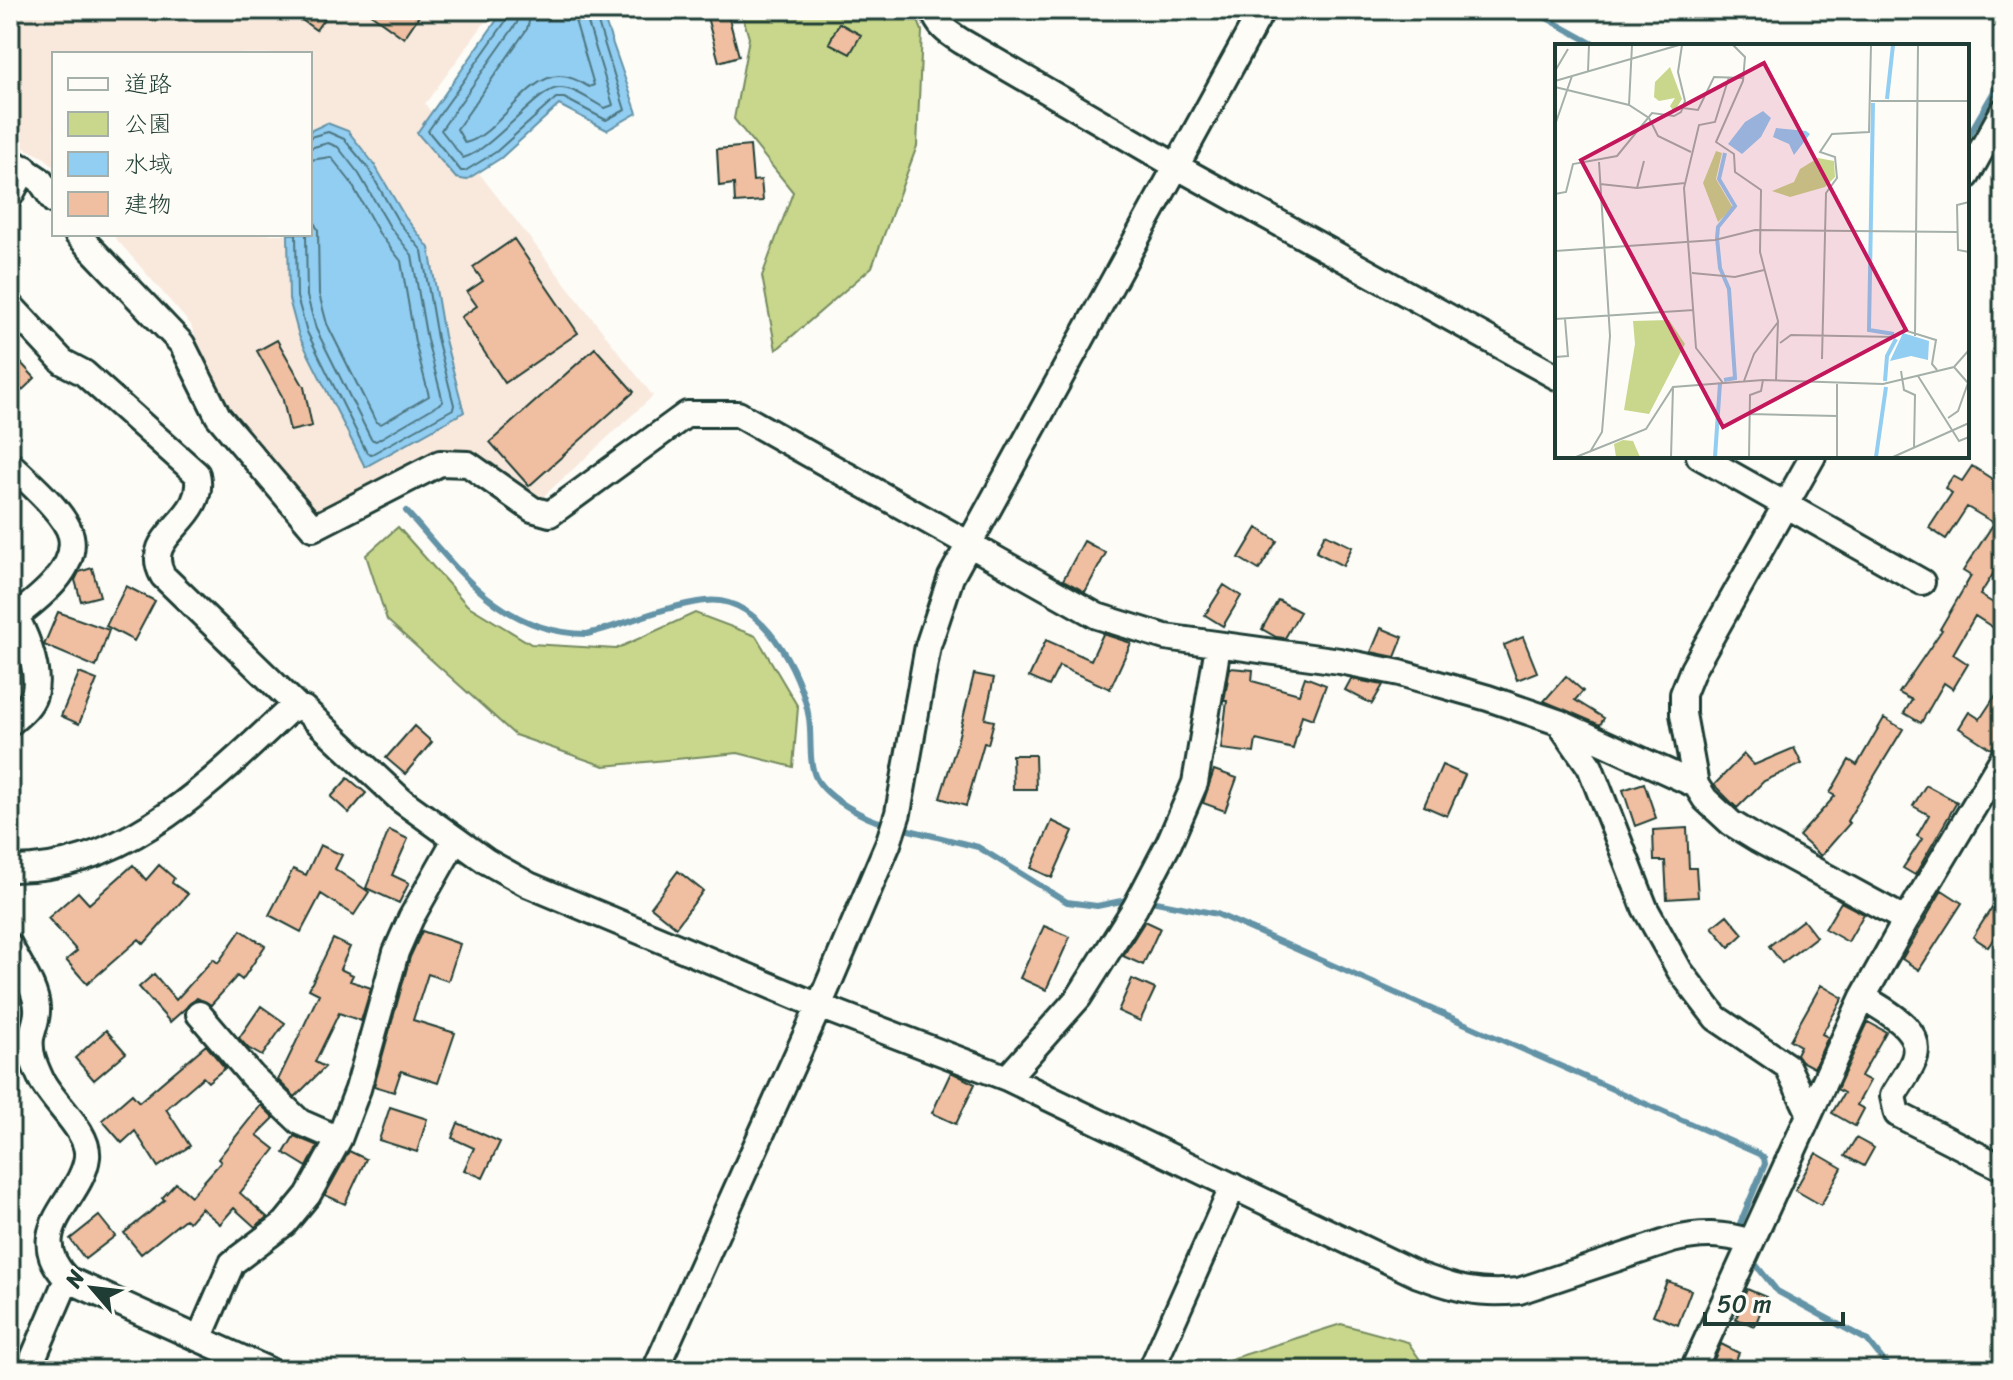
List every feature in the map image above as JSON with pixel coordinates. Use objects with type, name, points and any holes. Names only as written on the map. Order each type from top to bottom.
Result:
[{"type":"street","points":[[933,10],[945,31],[961,41],[1176,166],[1555,376]]},
{"type":"street","points":[[655,1370],[819,1006],[888,844],[898,813],[928,646],[951,577],[1262,10]]},
{"type":"street","points":[[1969,172],[2003,111]]},
{"type":"street","points":[[10,196],[17,164],[40,180],[52,198]]},
{"type":"street","points":[[79,236],[182,344],[218,416],[313,528],[440,463],[468,464],[532,509],[550,514],[687,414],[738,414],[1097,616],[1165,637],[1340,661],[1400,673],[1558,722],[1696,785]]},
{"type":"street","points":[[10,305],[63,362],[84,373],[197,474],[200,487],[194,506],[164,539],[157,565],[163,576],[298,707],[304,709],[401,800],[455,840],[529,885],[819,1006],[1007,1078],[1418,1275],[1465,1291],[1494,1294],[1519,1291],[1695,1235],[1727,1234],[1746,1253]]},
{"type":"street","points":[[1703,458],[1922,582]]},
{"type":"street","points":[[1812,458],[1693,669],[1683,694],[1683,714],[1696,785],[1705,799],[1731,823],[1906,920]]},
{"type":"street","points":[[10,464],[62,518],[71,537],[69,557],[57,579],[44,595],[13,610],[28,642],[36,680],[34,695],[27,707],[10,723]]},
{"type":"street","points":[[1007,1078],[1079,997],[1140,899],[1195,783],[1218,646]]},
{"type":"street","points":[[10,869],[51,867],[100,852],[145,830],[195,797],[288,711],[298,707]]},
{"type":"street","points":[[1558,722],[1590,767],[1645,908],[1680,971],[1716,1018],[1787,1066],[1809,1112]]},
{"type":"street","points":[[1693,1370],[1863,997],[2003,758]]},
{"type":"street","points":[[199,1339],[232,1263],[285,1223],[308,1195],[339,1139],[358,1089],[396,952],[411,918],[455,840]]},
{"type":"street","points":[[10,946],[36,1000],[38,1012],[30,1040],[32,1058],[44,1084],[82,1136],[87,1154],[84,1166],[54,1221],[50,1237],[52,1256],[58,1269],[67,1279],[268,1370]]},
{"type":"street","points":[[1863,997],[1893,1015],[1911,1032],[1916,1043],[1912,1064],[1893,1096],[1897,1114],[2003,1168]]},
{"type":"street","points":[[199,1014],[252,1076],[300,1122],[339,1139]]},
{"type":"street","points":[[1151,1370],[1233,1186]]},
{"type":"street","points":[[28,1370],[67,1279]]},
{"type":"shaded area","points":[[10,10],[494,10],[425,104],[653,396],[535,504],[456,451],[317,520],[220,406],[191,325],[114,236],[312,236],[312,52],[52,52],[52,166],[45,158],[10,141]]},
{"type":"green space","points":[[741,10],[914,10],[922,31],[917,146],[872,267],[776,350],[762,276],[793,192],[734,119],[749,38]]},
{"type":"green space","points":[[398,527],[467,605],[531,644],[616,649],[695,613],[756,636],[798,707],[793,767],[738,753],[604,766],[515,735],[387,620],[366,555]]},
{"type":"green space","points":[[1341,1324],[1408,1342],[1427,1370],[1212,1370],[1215,1364]]},
{"type":"water","points":[[504,10],[601,10],[637,113],[607,130],[559,105],[501,158],[466,180],[456,178],[417,133]]},
{"type":"water","points":[[327,123],[348,131],[374,164],[405,217],[429,248],[444,336],[464,412],[365,467],[299,336],[289,299],[288,236],[312,236],[312,130]]},
{"type":"building","points":[[288,10],[330,10],[316,30]]},
{"type":"building","points":[[365,10],[423,10],[404,38]]},
{"type":"building","points":[[727,11],[739,56],[719,62],[707,17]]},
{"type":"building","points":[[839,23],[861,35],[850,54],[829,43]]},
{"type":"building","points":[[750,146],[753,181],[761,180],[763,201],[735,203],[734,184],[719,186],[717,149]]},
{"type":"building","points":[[514,239],[578,333],[505,383],[461,317],[477,306],[467,292],[483,281],[473,267]]},
{"type":"building","points":[[277,340],[304,387],[312,426],[290,431],[282,396],[257,351]]},
{"type":"building","points":[[595,348],[634,392],[529,486],[490,442]]},
{"type":"building","points":[[10,351],[35,378],[10,402]]},
{"type":"building","points":[[1972,466],[2003,486],[2003,558],[1980,595],[2003,609],[2003,634],[1975,616],[1953,654],[1968,664],[1953,689],[1944,683],[1921,723],[1904,713],[1912,700],[1899,693],[1942,630],[1971,576],[1963,571],[1994,523],[1967,507],[1946,539],[1929,528],[1952,493],[1945,488],[1953,476],[1962,481]]},
{"type":"building","points":[[1257,528],[1277,541],[1259,570],[1239,558]]},
{"type":"building","points":[[1325,534],[1352,547],[1343,566],[1316,552]]},
{"type":"building","points":[[1084,541],[1106,553],[1085,592],[1063,580]]},
{"type":"building","points":[[92,568],[100,596],[81,601],[75,580],[79,572]]},
{"type":"building","points":[[1224,585],[1241,596],[1223,626],[1205,615]]},
{"type":"building","points":[[126,586],[155,601],[134,641],[106,626]]},
{"type":"building","points":[[1278,600],[1300,612],[1285,638],[1262,629]]},
{"type":"building","points":[[58,612],[109,630],[96,667],[44,645]]},
{"type":"building","points":[[1381,628],[1403,637],[1395,657],[1371,652]]},
{"type":"building","points":[[1103,634],[1131,643],[1110,689],[1059,666],[1049,686],[1029,677],[1046,640],[1091,660]]},
{"type":"building","points":[[1523,637],[1537,672],[1517,680],[1504,645]]},
{"type":"building","points":[[1230,668],[1253,670],[1252,681],[1299,694],[1305,677],[1326,685],[1313,719],[1302,715],[1293,749],[1256,740],[1254,753],[1221,749]]},
{"type":"building","points":[[79,673],[97,680],[79,724],[61,716]]},
{"type":"building","points":[[974,674],[994,678],[985,719],[994,721],[988,744],[984,743],[966,806],[940,798]]},
{"type":"building","points":[[1566,676],[1583,691],[1575,700],[1604,718],[1600,725],[1544,701]]},
{"type":"building","points":[[1351,679],[1383,685],[1372,704],[1345,690]]},
{"type":"building","points":[[2003,684],[2003,734],[1991,749],[1959,728],[1969,712],[1980,719]]},
{"type":"building","points":[[1884,718],[1903,729],[1847,821],[1850,823],[1821,856],[1799,836],[1835,796],[1830,793],[1849,760],[1857,765]]},
{"type":"building","points":[[414,726],[432,742],[405,774],[386,758]]},
{"type":"building","points":[[1794,748],[1802,764],[1764,781],[1737,808],[1714,785],[1744,754],[1754,765]]},
{"type":"building","points":[[1012,755],[1035,755],[1036,789],[1013,789]]},
{"type":"building","points":[[1442,765],[1465,775],[1447,816],[1424,806]]},
{"type":"building","points":[[1214,770],[1237,778],[1225,811],[1203,803]]},
{"type":"building","points":[[348,778],[366,793],[349,813],[331,797]]},
{"type":"building","points":[[1644,783],[1656,818],[1635,826],[1623,790]]},
{"type":"building","points":[[1926,785],[1957,802],[1915,875],[1903,868],[1922,839],[1917,836],[1929,815],[1913,806]]},
{"type":"building","points":[[1052,821],[1073,831],[1052,878],[1031,868]]},
{"type":"building","points":[[1687,828],[1689,868],[1696,868],[1698,897],[1667,899],[1665,861],[1654,861],[1653,830]]},
{"type":"building","points":[[389,830],[408,839],[392,875],[409,883],[399,903],[366,888]]},
{"type":"building","points":[[320,845],[342,855],[335,869],[369,892],[354,915],[321,894],[301,932],[269,915],[293,869],[306,875]]},
{"type":"building","points":[[133,865],[146,880],[159,865],[174,878],[172,883],[188,894],[144,944],[139,939],[87,984],[66,960],[77,951],[48,918],[78,892],[89,904]]},
{"type":"building","points":[[678,871],[703,891],[676,927],[651,907]]},
{"type":"building","points":[[1942,890],[1962,903],[1919,970],[1902,959]]},
{"type":"building","points":[[2003,890],[2003,925],[1988,947],[1973,937]]},
{"type":"building","points":[[1841,902],[1864,914],[1848,942],[1825,929]]},
{"type":"building","points":[[1727,915],[1743,934],[1729,947],[1712,927]]},
{"type":"building","points":[[1803,920],[1816,937],[1782,963],[1769,946]]},
{"type":"building","points":[[1145,921],[1160,928],[1143,965],[1123,956]]},
{"type":"building","points":[[1044,926],[1070,937],[1046,990],[1020,978]]},
{"type":"building","points":[[241,930],[265,946],[242,980],[237,976],[211,1005],[197,998],[170,1022],[139,987],[154,974],[176,1000],[213,959],[218,963]]},
{"type":"building","points":[[422,931],[460,944],[448,981],[428,974],[413,1020],[455,1033],[438,1083],[401,1071],[394,1092],[374,1086],[410,957]]},
{"type":"building","points":[[333,939],[350,947],[340,969],[353,975],[350,981],[371,988],[361,1021],[339,1013],[315,1062],[325,1067],[295,1097],[278,1080],[319,994],[309,989]]},
{"type":"building","points":[[1132,979],[1155,989],[1140,1021],[1118,1011]]},
{"type":"building","points":[[1821,985],[1843,998],[1822,1034],[1828,1037],[1814,1068],[1801,1061],[1796,1054],[1800,1046],[1790,1040]]},
{"type":"building","points":[[261,1006],[285,1023],[262,1056],[239,1038]]},
{"type":"building","points":[[1868,1022],[1886,1032],[1861,1076],[1870,1081],[1857,1105],[1864,1109],[1855,1126],[1832,1113],[1844,1093],[1837,1089]]},
{"type":"building","points":[[106,1030],[126,1053],[94,1080],[75,1058]]},
{"type":"building","points":[[206,1045],[225,1068],[208,1082],[203,1077],[166,1109],[190,1146],[158,1167],[135,1131],[122,1143],[102,1120],[132,1094],[139,1102]]},
{"type":"building","points":[[951,1072],[975,1084],[956,1124],[932,1113]]},
{"type":"building","points":[[261,1105],[274,1118],[257,1135],[275,1149],[240,1193],[267,1217],[255,1227],[234,1208],[220,1224],[201,1208],[189,1222],[185,1219],[141,1254],[124,1233],[165,1200],[162,1198],[176,1183],[191,1196],[221,1162],[218,1159]]},
{"type":"building","points":[[390,1107],[427,1119],[417,1152],[379,1140]]},
{"type":"building","points":[[458,1123],[500,1142],[483,1178],[464,1170],[474,1148],[452,1138]]},
{"type":"building","points":[[294,1136],[318,1146],[307,1167],[284,1153]]},
{"type":"building","points":[[1856,1138],[1874,1148],[1864,1166],[1845,1156]]},
{"type":"building","points":[[349,1151],[366,1159],[345,1204],[325,1195]]},
{"type":"building","points":[[1816,1153],[1842,1168],[1821,1205],[1795,1190]]},
{"type":"building","points":[[99,1216],[115,1236],[85,1259],[70,1239]]},
{"type":"building","points":[[1667,1281],[1691,1290],[1678,1325],[1653,1315]]},
{"type":"building","points":[[1747,1289],[1766,1297],[1755,1326],[1736,1319]]},
{"type":"building","points":[[1721,1344],[1739,1353],[1731,1370],[1712,1364]]},
{"type":"waterway","points":[[1532,10],[1593,44]]},
{"type":"waterway","points":[[1969,135],[2003,76]]},
{"type":"waterway","points":[[406,511],[444,555],[484,594],[529,623],[556,631],[587,634],[660,611],[705,601],[725,602],[744,610],[775,639],[797,679],[809,718],[814,772],[821,786],[847,807],[886,824]]},
{"type":"waterway","points":[[901,828],[978,847],[1067,902],[1097,906],[1131,899]]},
{"type":"waterway","points":[[1146,900],[1217,914],[1759,1154],[1765,1164],[1736,1233]]},
{"type":"waterway","points":[[1752,1260],[1777,1291],[1867,1340],[1887,1365],[1899,1370]]}]
